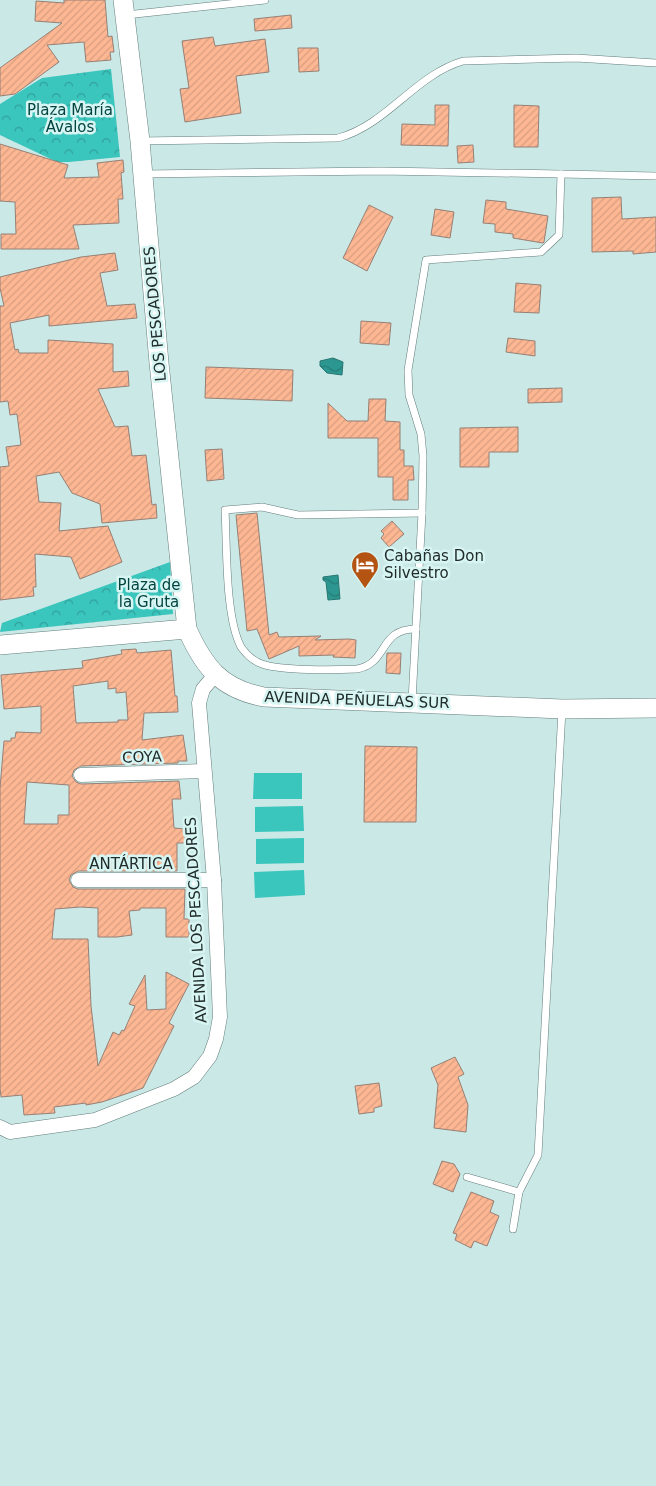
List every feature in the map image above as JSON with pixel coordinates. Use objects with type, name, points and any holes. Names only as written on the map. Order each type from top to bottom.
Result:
[{"type":"street","name":"LOS PESCADORES","points":[[124,7],[140,141],[187,629]]},
{"type":"street","points":[[0,645],[187,629]]},
{"type":"street","name":"AVENIDA PEÑUELAS SUR","points":[[187,629],[197,652],[207,667],[238,690],[264,697],[562,709],[656,708]]},
{"type":"street","name":"AVENIDA LOS PESCADORES","points":[[0,1126],[10,1132],[94,1120],[174,1089],[194,1077],[210,1056],[216,1039],[220,1017],[214,880],[199,703],[203,689],[216,674]]},
{"type":"street","name":"COYA","points":[[81,776],[204,771]]},
{"type":"street","name":"ANTÁRTICA","points":[[78,880],[214,880]]},
{"type":"lane","points":[[124,7],[265,0]]},
{"type":"lane","points":[[140,141],[338,138],[365,126],[385,113],[438,71],[463,60],[576,58],[656,63]]},
{"type":"lane","points":[[143,174],[371,172],[656,176]]},
{"type":"lane","points":[[412,702],[422,513],[423,444],[410,395],[408,370],[426,260],[541,252],[559,236],[561,174]]},
{"type":"lane","points":[[416,629],[406,629],[394,634],[372,663],[364,668],[279,668],[260,664],[242,647],[232,616],[225,510],[262,507],[304,515],[422,513]]},
{"type":"lane","points":[[513,1228],[519,1192],[538,1155],[562,709]]},
{"type":"lane","points":[[467,1176],[519,1192]]},
{"type":"green space","name":"Plaza María Ávalos","points":[[111,69],[120,157],[57,162],[0,135],[0,104],[42,78]]},
{"type":"green space","name":"Plaza de la Gruta","points":[[170,562],[173,614],[0,632],[2,623]]},
{"type":"green space","points":[[254,773],[302,773],[302,799],[253,799]]},
{"type":"green space","points":[[303,806],[304,831],[255,832],[255,807]]},
{"type":"green space","points":[[304,838],[304,863],[256,864],[256,839]]},
{"type":"green space","points":[[304,870],[305,895],[255,898],[254,872]]},
{"type":"water","points":[[333,358],[343,362],[342,375],[327,373],[320,366],[320,361]]},
{"type":"water","points":[[338,575],[340,599],[328,600],[326,582],[323,580],[323,577]]},
{"type":"building","points":[[64,0],[105,0],[108,37],[112,36],[114,52],[110,52],[111,60],[86,62],[84,42],[47,45],[59,62],[15,94],[0,96],[0,68],[62,23],[35,21],[36,1],[64,3]]},
{"type":"building","points":[[291,15],[292,28],[255,31],[254,19]]},
{"type":"building","points":[[213,37],[215,46],[265,39],[269,72],[236,76],[241,113],[185,122],[180,89],[189,88],[182,41]]},
{"type":"building","points":[[298,48],[318,48],[319,71],[299,72]]},
{"type":"building","points":[[435,105],[449,105],[448,146],[401,145],[402,124],[435,125]]},
{"type":"building","points":[[514,105],[539,106],[538,147],[514,147]]},
{"type":"building","points":[[0,144],[68,165],[64,178],[99,177],[97,163],[123,160],[124,172],[121,173],[123,199],[118,199],[119,223],[73,225],[79,249],[1,249],[1,234],[16,234],[15,202],[0,201]]},
{"type":"building","points":[[473,145],[474,162],[458,163],[457,146]]},
{"type":"building","points":[[621,197],[622,219],[656,217],[656,252],[633,254],[633,251],[592,252],[592,198]]},
{"type":"building","points":[[486,200],[506,202],[506,209],[548,216],[544,242],[513,238],[513,234],[495,232],[495,224],[483,223]]},
{"type":"building","points":[[369,205],[393,217],[367,271],[343,258]]},
{"type":"building","points":[[435,209],[454,212],[450,238],[431,235]]},
{"type":"building","points":[[115,253],[118,270],[100,273],[107,306],[135,304],[137,318],[49,326],[49,315],[10,323],[15,350],[18,349],[19,353],[48,353],[48,340],[113,344],[113,372],[128,371],[129,386],[98,389],[115,427],[128,426],[132,456],[146,455],[152,505],[156,504],[157,518],[102,523],[100,504],[72,493],[59,472],[36,476],[39,502],[61,503],[59,531],[108,526],[122,562],[80,579],[71,557],[35,554],[36,587],[33,587],[34,596],[0,600],[0,467],[9,466],[6,447],[21,445],[17,414],[10,415],[8,401],[0,402],[0,306],[4,306],[0,288],[0,277],[81,257]]},
{"type":"building","points":[[516,283],[541,285],[539,313],[514,312]]},
{"type":"building","points":[[361,321],[391,323],[389,345],[360,343]]},
{"type":"building","points":[[508,338],[535,341],[535,356],[506,352]]},
{"type":"building","points":[[206,367],[293,370],[292,401],[205,398]]},
{"type":"building","points":[[562,388],[562,402],[528,403],[528,389]]},
{"type":"building","points":[[369,399],[386,399],[385,421],[400,422],[400,450],[404,450],[404,466],[413,466],[414,480],[408,480],[408,500],[393,500],[393,477],[378,477],[378,438],[328,438],[328,403],[347,421],[368,421]]},
{"type":"building","points":[[518,427],[518,452],[489,452],[489,467],[460,467],[460,428]]},
{"type":"building","points":[[222,449],[224,479],[207,481],[205,450]]},
{"type":"building","points":[[257,513],[269,635],[277,632],[279,637],[321,636],[315,640],[356,640],[355,658],[333,657],[334,655],[299,656],[299,646],[269,659],[257,629],[247,631],[236,515]]},
{"type":"building","points":[[392,521],[404,534],[389,547],[381,538],[384,534],[381,531]]},
{"type":"building","points":[[136,649],[137,653],[171,650],[178,712],[144,713],[142,740],[183,735],[187,761],[178,761],[178,763],[81,766],[74,770],[72,776],[76,782],[81,784],[179,781],[181,799],[172,799],[174,828],[185,829],[185,843],[177,843],[177,871],[78,871],[71,875],[69,880],[73,887],[78,889],[185,889],[184,919],[189,919],[189,937],[166,937],[166,908],[140,908],[140,910],[129,911],[132,935],[98,937],[98,908],[80,907],[55,909],[52,939],[88,939],[91,1006],[98,1066],[113,1032],[119,1035],[122,1030],[124,1031],[135,1006],[129,1004],[145,975],[147,1010],[166,1009],[166,972],[189,984],[169,1023],[174,1026],[143,1088],[102,1102],[54,1107],[55,1113],[24,1115],[22,1095],[1,1097],[0,1088],[0,788],[4,741],[11,741],[11,738],[15,738],[16,732],[41,733],[41,706],[4,709],[1,675],[83,668],[82,661],[122,654],[121,650]],"holes":[[[108,681],[108,689],[116,688],[116,693],[126,692],[128,720],[76,723],[73,686]],[[27,782],[69,785],[69,815],[58,815],[58,824],[24,824]]]},
{"type":"building","points":[[387,653],[401,653],[400,674],[386,673]]},
{"type":"building","points":[[365,746],[417,747],[416,822],[364,822]]},
{"type":"building","points":[[455,1057],[464,1074],[458,1077],[468,1105],[466,1132],[434,1128],[438,1085],[431,1068]]},
{"type":"building","points":[[379,1083],[382,1106],[374,1108],[374,1112],[359,1114],[355,1086]]},
{"type":"building","points":[[442,1161],[454,1164],[460,1174],[453,1192],[433,1184]]},
{"type":"building","points":[[471,1192],[494,1201],[490,1212],[499,1216],[487,1246],[474,1241],[471,1248],[455,1240],[457,1234],[453,1233]]},
{"type":"place","name":"Cabañas Don Silvestro","points":[[365,589]]}]
